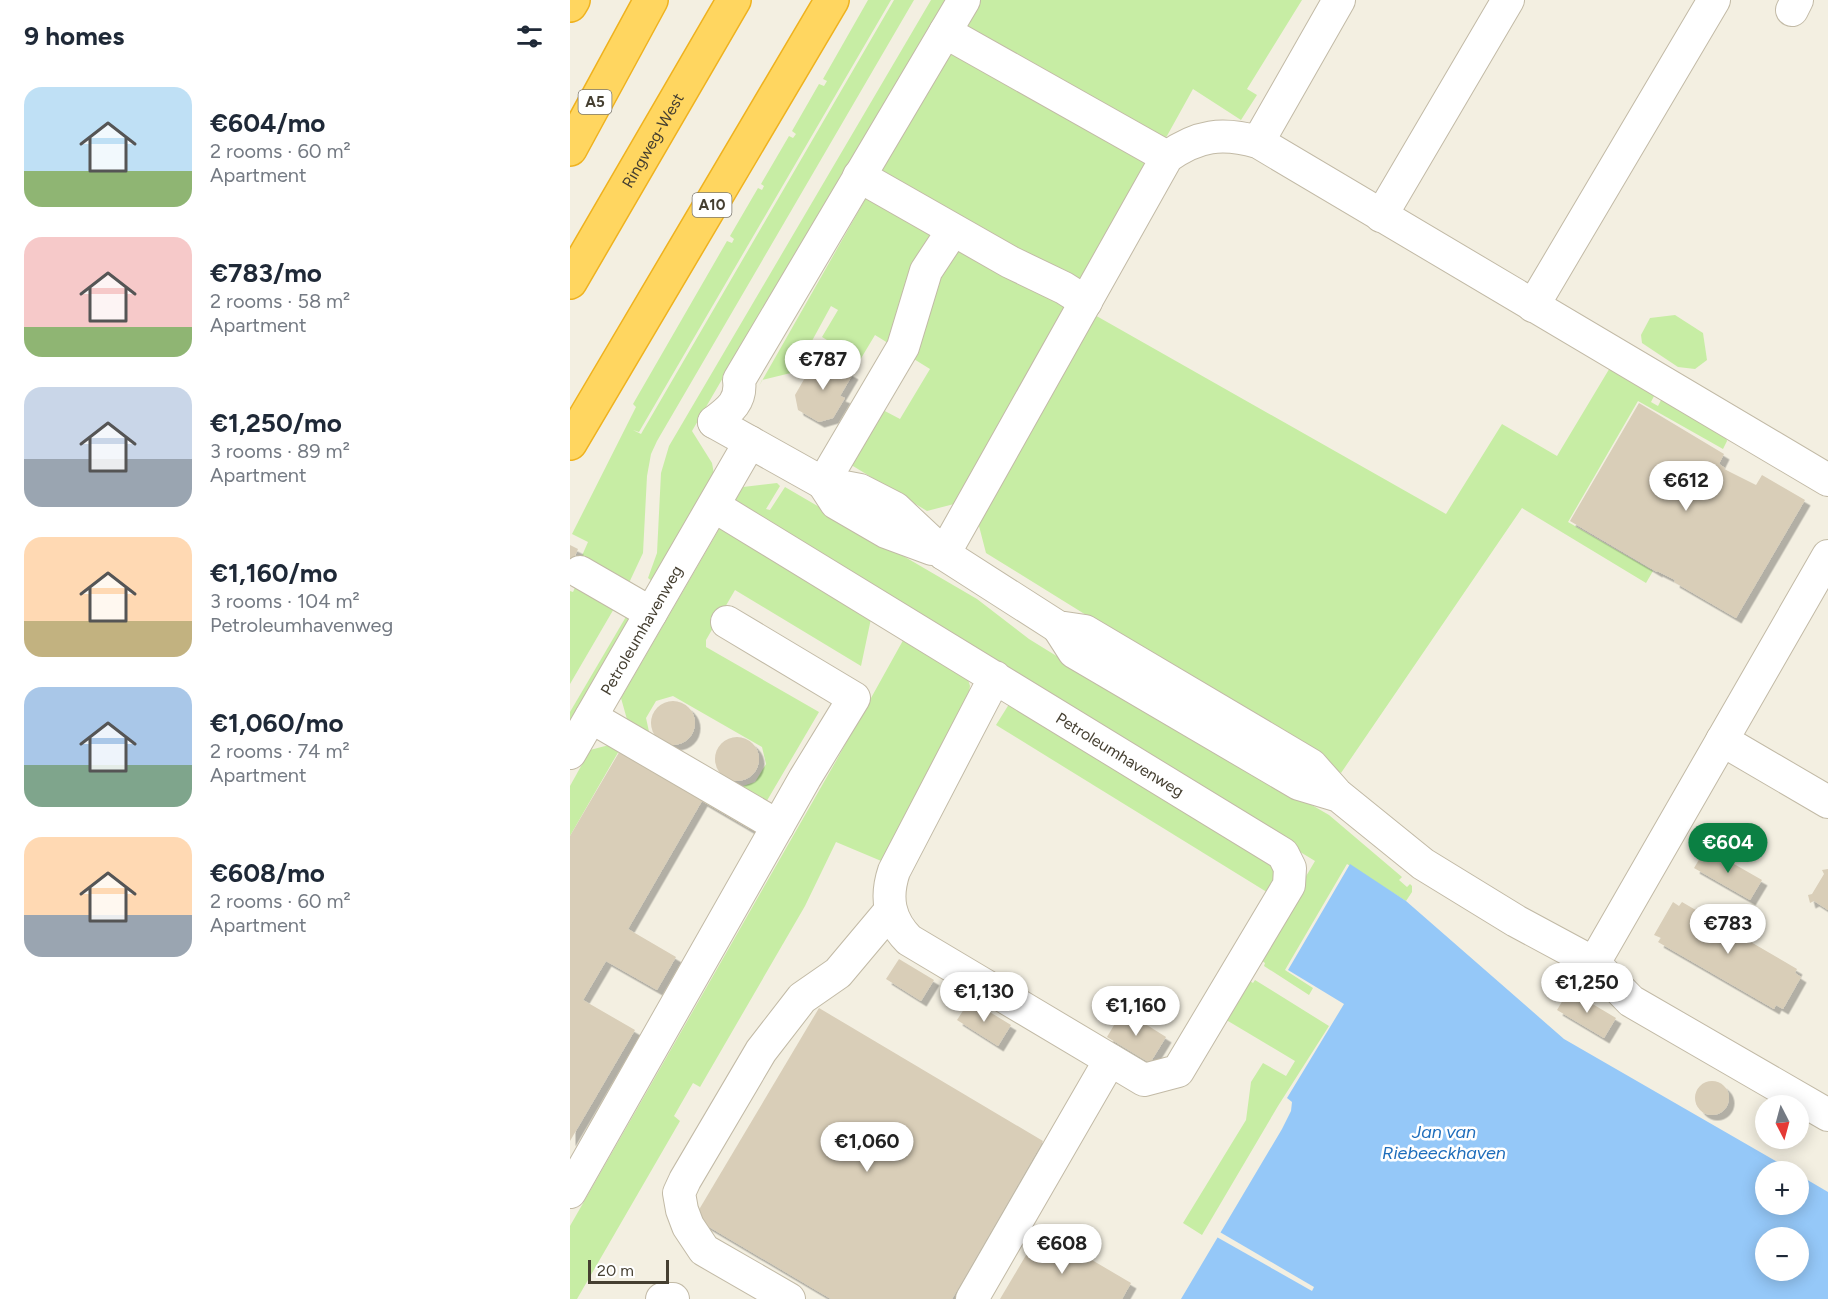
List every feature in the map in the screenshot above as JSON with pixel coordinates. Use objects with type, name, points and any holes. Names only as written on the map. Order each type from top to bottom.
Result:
[{"type":"highway","points":[[570,5],[573,0]]},
{"type":"highway","name":"A5","points":[[570,149],[651,0]]},
{"type":"highway","name":"Ringweg-West","points":[[570,282],[734,0]]},
{"type":"highway","name":"A10","points":[[570,443],[832,0]]},
{"type":"highway","points":[[570,130],[620,54]]},
{"type":"highway","name":"A10","points":[[570,460],[592,409]]},
{"type":"street","points":[[964,0],[739,380],[726,383],[715,402],[714,422],[823,483],[860,490],[896,508],[944,554],[1058,627],[1085,631],[1311,765],[1339,796],[1423,864],[1516,921],[1594,963],[1631,1001],[1828,1114]]},
{"type":"street","points":[[1258,142],[1339,0]]},
{"type":"street","points":[[1382,216],[1508,0]]},
{"type":"street","points":[[1533,306],[1714,0]]},
{"type":"street","points":[[945,32],[1167,157]]},
{"type":"street","points":[[944,554],[1167,157],[1192,142],[1225,135],[1258,142],[1828,480]]},
{"type":"street","points":[[860,176],[1010,262],[1064,288],[1086,302]]},
{"type":"street","points":[[823,483],[903,347],[926,271],[953,230]]},
{"type":"street","points":[[720,494],[750,442]]},
{"type":"street","name":"Petroleumhavenweg","points":[[570,753],[720,494],[995,677],[1276,849],[1288,861],[1290,885],[1178,1071],[1144,1080],[1110,1060]]},
{"type":"street","points":[[1594,963],[1722,740],[1825,569]]},
{"type":"street","points":[[580,572],[651,613]]},
{"type":"street","points":[[570,1192],[778,825],[854,698],[727,622]]},
{"type":"street","points":[[972,1299],[1110,1060],[909,940],[901,932],[890,911],[888,899],[894,871],[995,677]]},
{"type":"street","points":[[591,717],[778,825]]},
{"type":"street","points":[[1722,740],[1828,802]]},
{"type":"street","points":[[789,1299],[704,1250],[688,1226],[679,1193],[761,1051],[802,998],[838,973],[890,911]]},
{"type":"street","points":[[662,1299],[673,1299]]},
{"type":"green space","points":[[868,0],[891,0],[639,432],[633,430],[641,434],[894,0],[914,0],[657,441],[651,454],[647,476],[643,553],[628,585],[581,558],[588,542],[572,534],[636,407],[633,404],[727,241],[732,243],[734,239],[730,236],[758,188],[762,190],[764,186],[761,184],[789,136],[793,138],[796,134],[792,131],[819,84],[824,86],[827,81],[823,79]]},
{"type":"green space","points":[[931,0],[950,0],[785,278],[777,285],[692,431],[712,463],[714,474],[653,582],[648,578],[657,553],[661,473],[669,446]]},
{"type":"green space","points":[[975,0],[1302,0],[1247,89],[1257,95],[1241,120],[1193,89],[1163,143],[959,27]]},
{"type":"green space","points":[[955,44],[1156,156],[1077,290],[877,178]]},
{"type":"green space","points":[[870,191],[929,231],[946,262],[957,252],[963,251],[1072,297],[954,504],[927,511],[848,463],[881,409],[900,419],[930,369],[875,335],[860,360],[822,337],[838,310],[831,306],[795,372],[762,380]]},
{"type":"green space","points":[[1093,314],[1446,514],[1502,424],[1557,456],[1611,366],[1656,392],[1651,402],[1658,406],[1663,396],[1725,432],[1727,441],[1723,449],[1638,401],[1568,522],[1653,571],[1646,583],[1522,508],[1341,773],[986,553],[979,526],[981,512]]},
{"type":"green space","points":[[1675,315],[1703,333],[1707,360],[1695,369],[1678,367],[1642,343],[1641,335],[1650,318]]},
{"type":"green space","points":[[777,483],[780,486],[766,509],[770,510],[785,487],[977,599],[1029,639],[1084,673],[1329,815],[1402,877],[1399,880],[1407,887],[1410,884],[1412,892],[1406,901],[1347,864],[1285,970],[1313,988],[1309,995],[1264,966],[1265,963],[1258,958],[1315,861],[732,506],[743,487]]},
{"type":"green space","points":[[722,524],[872,614],[861,666],[735,590],[706,640],[706,647],[819,712],[765,804],[737,788],[755,782],[766,764],[762,747],[673,696],[656,701],[646,718],[650,736],[628,723],[621,698]]},
{"type":"green space","points":[[580,577],[619,600],[570,684],[570,591],[573,592]]},
{"type":"green space","points":[[627,615],[632,618],[570,725],[570,712]]},
{"type":"green space","points":[[906,635],[966,673],[970,686],[968,700],[886,863],[836,842],[805,906],[700,1087],[693,1083],[674,1116],[680,1121],[577,1299],[570,1299],[570,1226]]},
{"type":"green space","points":[[1011,701],[1279,870],[1270,894],[996,725]]},
{"type":"green space","points":[[613,744],[620,749],[570,836],[570,786],[590,750]]},
{"type":"green space","points":[[1246,979],[1253,983],[1255,980],[1329,1026],[1278,1106],[1202,1235],[1183,1223],[1246,1120],[1251,1082],[1263,1063],[1286,1076],[1295,1061],[1223,1018]]},
{"type":"water","name":"Jan van Riebeeckhaven","points":[[1350,864],[1406,901],[1564,1039],[1776,1161],[1755,1161],[1755,1215],[1809,1215],[1809,1181],[1828,1192],[1828,1299],[1181,1299],[1282,1129],[1291,1111],[1292,1102],[1287,1098],[1344,1004],[1288,970]]},
{"type":"pier","points":[[1218,1231],[1314,1287],[1312,1291],[1215,1236]]},
{"type":"building","points":[[823,357],[853,374],[840,396],[845,398],[833,418],[819,422],[798,410],[795,395],[806,376],[811,378]]},
{"type":"building","points":[[1639,403],[1724,454],[1719,464],[1724,469],[1756,485],[1762,475],[1805,500],[1736,618],[1674,582],[1675,580],[1657,572],[1570,521]]},
{"type":"building","points":[[570,545],[578,549],[570,567]]},
{"type":"building","points":[[673,701],[688,708],[695,723],[688,738],[673,745],[658,738],[651,723],[658,708]]},
{"type":"building","points":[[737,737],[752,744],[759,759],[752,774],[737,781],[722,774],[715,759],[722,744]]},
{"type":"building","points":[[621,749],[753,825],[750,829],[702,801],[628,929],[676,957],[657,990],[606,961],[583,1000],[635,1030],[570,1141],[570,836]]},
{"type":"building","points":[[1706,848],[1762,880],[1750,900],[1694,868]]},
{"type":"building","points":[[1828,869],[1828,910],[1814,901],[1810,903],[1808,895],[1812,894],[1824,874],[1822,870]]},
{"type":"building","points":[[1673,902],[1679,906],[1682,902],[1797,969],[1795,973],[1801,977],[1783,1009],[1776,1005],[1774,1009],[1658,942],[1661,938],[1654,935]]},
{"type":"building","points":[[899,959],[934,980],[921,1001],[886,979]]},
{"type":"building","points":[[1569,990],[1616,1018],[1604,1038],[1557,1010]]},
{"type":"building","points":[[970,1000],[1011,1025],[998,1046],[957,1020]]},
{"type":"building","points":[[819,1008],[1043,1141],[952,1299],[831,1299],[694,1218]]},
{"type":"building","points":[[1123,1010],[1166,1037],[1150,1063],[1107,1037]]},
{"type":"building","points":[[1712,1081],[1724,1086],[1729,1098],[1724,1110],[1712,1115],[1700,1110],[1695,1098],[1700,1086]]},
{"type":"building","points":[[1041,1230],[1131,1283],[1122,1299],[1000,1299]]}]
